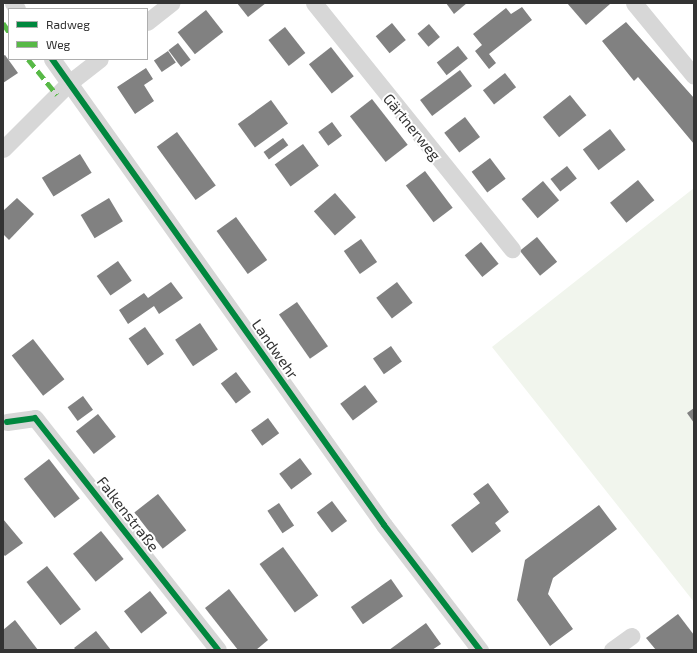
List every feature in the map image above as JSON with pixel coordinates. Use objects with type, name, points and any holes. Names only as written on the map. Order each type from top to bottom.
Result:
[{"type":"street","points":[[148,21],[171,3]]},
{"type":"street","name":"Gärtnerweg","points":[[314,3],[512,249]]},
{"type":"street","points":[[634,3],[694,76]]},
{"type":"street","name":"Landwehr","points":[[53,60],[384,525],[480,650]]},
{"type":"street","points":[[3,149],[69,83],[99,60]]},
{"type":"street","name":"Falkenstraße","points":[[7,422],[35,418],[218,650]]},
{"type":"street","points":[[612,650],[630,636]]},
{"type":"shaded area","points":[[694,188],[694,602],[492,347]]},
{"type":"building","points":[[237,3],[266,3],[248,17]]},
{"type":"building","points":[[446,3],[467,3],[454,14]]},
{"type":"building","points":[[567,3],[609,3],[610,4],[586,25]]},
{"type":"building","points":[[522,7],[532,20],[489,54],[496,63],[489,69],[475,51],[482,45],[473,34],[506,8],[511,14]]},
{"type":"building","points":[[206,10],[223,32],[195,54],[178,32]]},
{"type":"building","points":[[626,22],[694,98],[694,144],[638,77],[634,81],[602,41]]},
{"type":"building","points":[[392,23],[406,40],[390,53],[376,36]]},
{"type":"building","points":[[429,24],[440,37],[428,47],[418,34]]},
{"type":"building","points":[[285,27],[305,53],[289,66],[268,40]]},
{"type":"building","points":[[178,43],[191,60],[181,67],[168,50]]},
{"type":"building","points":[[458,46],[468,59],[447,75],[437,63]]},
{"type":"building","points":[[331,47],[354,76],[332,93],[309,64]]},
{"type":"building","points":[[168,51],[176,63],[162,72],[154,61]]},
{"type":"building","points":[[5,55],[18,73],[3,83],[3,56]]},
{"type":"building","points":[[146,68],[153,79],[144,85],[154,101],[135,114],[117,87]]},
{"type":"building","points":[[460,70],[472,86],[432,116],[420,100]]},
{"type":"building","points":[[505,73],[516,87],[494,104],[483,90]]},
{"type":"building","points":[[570,95],[586,115],[559,137],[543,117]]},
{"type":"building","points":[[372,99],[408,145],[386,162],[350,116]]},
{"type":"building","points":[[271,100],[288,123],[255,148],[238,124]]},
{"type":"building","points":[[465,117],[480,137],[459,153],[444,133]]},
{"type":"building","points":[[332,122],[342,136],[328,146],[318,132]]},
{"type":"building","points":[[610,129],[626,150],[598,170],[583,149]]},
{"type":"building","points":[[177,132],[216,185],[196,200],[157,147]]},
{"type":"building","points":[[283,138],[288,145],[269,159],[264,152]]},
{"type":"building","points":[[303,144],[319,166],[291,186],[275,165]]},
{"type":"building","points":[[80,154],[92,173],[53,197],[42,178]]},
{"type":"building","points":[[490,158],[506,179],[487,193],[472,172]]},
{"type":"building","points":[[567,166],[577,179],[560,192],[550,179]]},
{"type":"building","points":[[425,171],[453,208],[434,222],[406,185]]},
{"type":"building","points":[[638,180],[654,200],[626,223],[610,203]]},
{"type":"building","points":[[543,181],[559,200],[538,218],[522,199]]},
{"type":"building","points":[[335,193],[356,217],[335,236],[314,211]]},
{"type":"building","points":[[17,198],[34,214],[9,240],[3,234],[3,211]]},
{"type":"building","points":[[109,198],[123,221],[95,238],[81,215]]},
{"type":"building","points":[[236,217],[267,260],[248,274],[217,231]]},
{"type":"building","points":[[537,237],[557,262],[540,276],[520,251]]},
{"type":"building","points":[[361,239],[377,262],[360,274],[344,251]]},
{"type":"building","points":[[481,242],[499,264],[482,277],[465,255]]},
{"type":"building","points":[[118,261],[132,281],[110,296],[97,276]]},
{"type":"building","points":[[171,282],[183,298],[159,314],[154,306],[128,324],[119,310],[144,293],[148,298]]},
{"type":"building","points":[[397,282],[413,303],[392,318],[376,298]]},
{"type":"building","points":[[297,302],[328,346],[310,359],[279,315]]},
{"type":"building","points":[[200,323],[218,350],[193,366],[175,340]]},
{"type":"building","points":[[145,327],[164,354],[148,366],[129,338]]},
{"type":"building","points":[[33,339],[64,379],[43,396],[12,356]]},
{"type":"building","points":[[391,346],[402,362],[384,374],[373,359]]},
{"type":"building","points":[[236,372],[251,392],[236,403],[221,383]]},
{"type":"building","points":[[365,385],[378,402],[353,420],[340,404]]},
{"type":"building","points":[[83,396],[93,410],[78,421],[68,407]]},
{"type":"building","points":[[694,408],[694,423],[687,413]]},
{"type":"building","points":[[98,414],[116,437],[94,454],[76,431]]},
{"type":"building","points":[[268,418],[279,433],[262,446],[251,430]]},
{"type":"building","points":[[300,458],[312,474],[291,490],[279,474]]},
{"type":"building","points":[[49,459],[80,498],[55,518],[24,479]]},
{"type":"building","points":[[488,483],[509,512],[495,523],[501,531],[472,553],[451,525],[480,503],[473,494]]},
{"type":"building","points":[[158,494],[186,530],[163,549],[134,512]]},
{"type":"building","points":[[332,501],[347,521],[332,532],[317,512]]},
{"type":"building","points":[[279,503],[294,525],[282,533],[267,511]]},
{"type":"building","points":[[599,505],[617,529],[553,578],[548,594],[573,629],[550,646],[517,600],[525,560]]},
{"type":"building","points":[[3,519],[23,543],[5,556],[3,554]]},
{"type":"building","points":[[101,531],[124,559],[96,582],[73,554]]},
{"type":"building","points":[[283,547],[318,596],[295,613],[260,564]]},
{"type":"building","points":[[47,566],[81,609],[60,625],[27,582]]},
{"type":"building","points":[[391,579],[403,596],[363,624],[351,607]]},
{"type":"building","points":[[229,589],[268,640],[256,650],[238,650],[205,608]]},
{"type":"building","points":[[150,591],[167,613],[141,633],[124,611]]},
{"type":"building","points":[[678,614],[694,635],[694,650],[656,650],[646,638]]},
{"type":"building","points":[[15,620],[38,650],[3,650],[3,630]]},
{"type":"building","points":[[426,623],[441,644],[432,650],[389,650]]},
{"type":"building","points":[[96,631],[111,650],[76,650],[74,648]]},
{"type":"marked path","points":[[3,23],[8,30]]},
{"type":"marked path","points":[[29,60],[57,95]]},
{"type":"cycle path","points":[[53,60],[384,525],[480,650]]},
{"type":"cycle path","points":[[7,422],[35,418],[218,650]]}]
